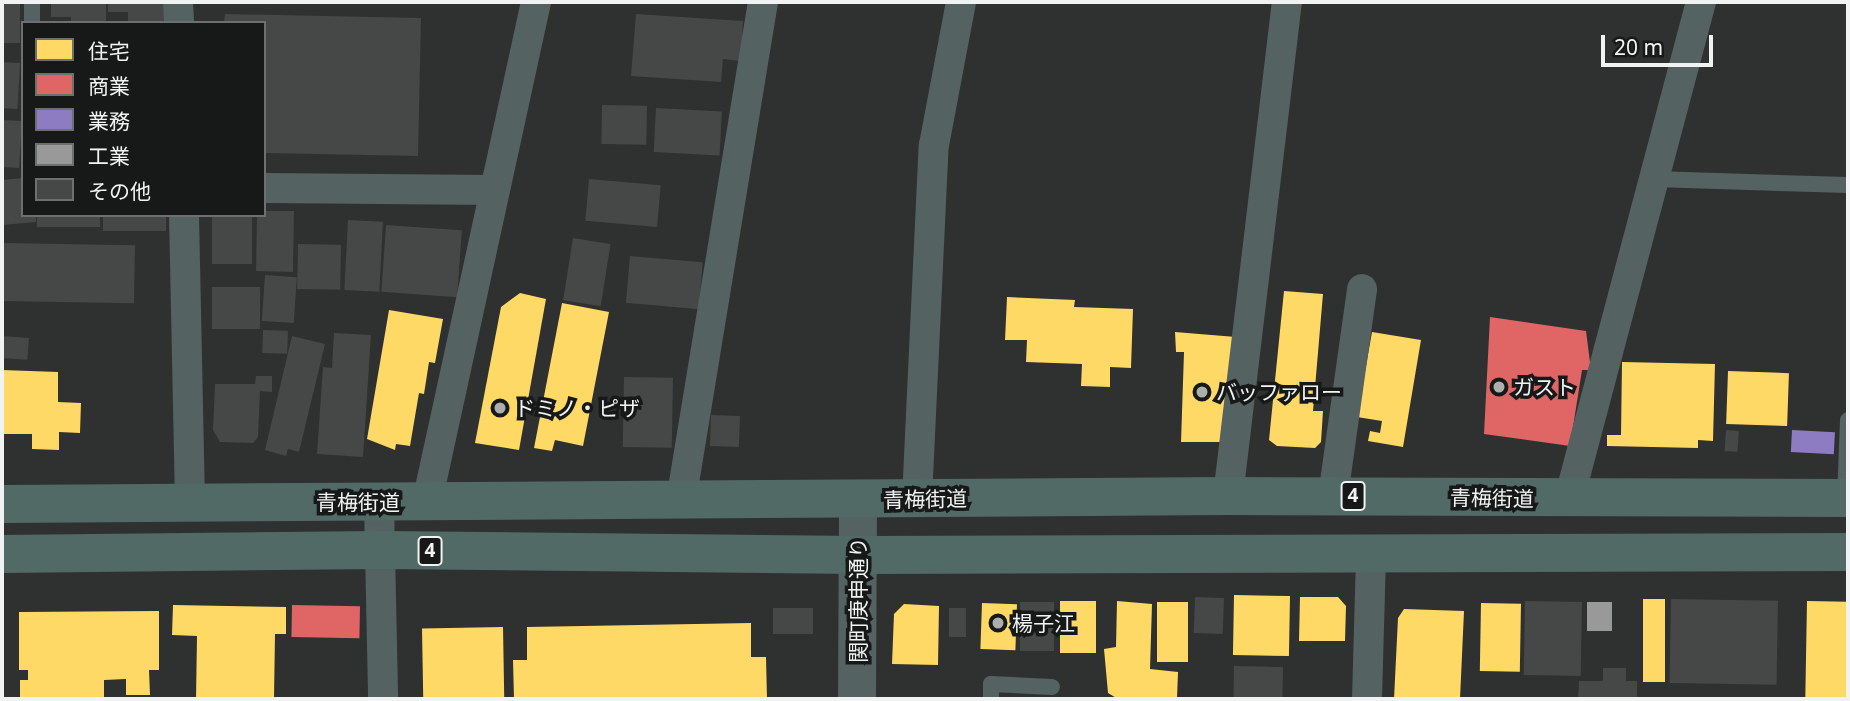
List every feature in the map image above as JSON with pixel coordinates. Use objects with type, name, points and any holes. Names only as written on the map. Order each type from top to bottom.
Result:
[{"type":"main road","name":"青梅街道","points":[[2,504],[1228,496],[1846,498]]},
{"type":"main road","name":"4","points":[[2,554],[380,550],[859,555],[1848,552]]},
{"type":"street","points":[[178,2],[179,21]]},
{"type":"street","points":[[426,502],[536,2]]},
{"type":"street","points":[[681,501],[762,2]]},
{"type":"street","points":[[917,499],[934,145],[961,2]]},
{"type":"street","points":[[1228,496],[1287,2]]},
{"type":"street","points":[[1569,499],[1701,2]]},
{"type":"street","points":[[266,188],[494,190]]},
{"type":"street","points":[[184,217],[190,503]]},
{"type":"street","points":[[1333,496],[1362,289]]},
{"type":"street","name":"関町庚申通り","points":[[858,500],[858,699]]},
{"type":"street","points":[[379,502],[383,699]]},
{"type":"street","points":[[1367,699],[1371,552]]},
{"type":"lane","points":[[32,2],[32,21]]},
{"type":"lane","points":[[1654,179],[1848,185]]},
{"type":"lane","points":[[1846,498],[1848,420]]},
{"type":"lane","points":[[991,699],[991,684],[1052,687]]},
{"type":"building: 住宅","points":[[1284,291],[1323,294],[1313,411],[1323,411],[1321,442],[1315,448],[1277,446],[1269,440]]},
{"type":"building: 住宅","points":[[520,293],[546,299],[519,450],[475,443],[501,307]]},
{"type":"building: 住宅","points":[[1007,297],[1075,300],[1074,307],[1133,309],[1131,368],[1110,367],[1110,387],[1081,386],[1082,364],[1026,362],[1027,340],[1005,340]]},
{"type":"building: 住宅","points":[[562,303],[609,312],[583,446],[555,440],[552,451],[534,448]]},
{"type":"building: 住宅","points":[[389,310],[443,319],[435,363],[429,362],[424,394],[419,393],[410,446],[396,444],[395,450],[367,439]]},
{"type":"building: 住宅","points":[[1175,332],[1236,337],[1223,442],[1181,442],[1184,352],[1176,352]]},
{"type":"building: 住宅","points":[[1372,332],[1421,340],[1403,447],[1368,441],[1370,431],[1380,433],[1382,421],[1357,417]]},
{"type":"building: 住宅","points":[[1622,362],[1715,364],[1713,441],[1698,440],[1698,448],[1607,446],[1607,435],[1621,435]]},
{"type":"building: 住宅","points":[[2,370],[58,372],[58,402],[81,403],[80,433],[59,432],[59,450],[32,449],[32,434],[2,434]]},
{"type":"building: 住宅","points":[[1728,371],[1789,373],[1787,426],[1726,424]]},
{"type":"building: 住宅","points":[[1234,595],[1290,596],[1289,656],[1233,655]]},
{"type":"building: 住宅","points":[[1300,597],[1338,597],[1346,606],[1345,641],[1299,641]]},
{"type":"building: 住宅","points":[[1643,599],[1665,599],[1665,682],[1643,682]]},
{"type":"building: 住宅","points":[[1060,601],[1096,601],[1096,653],[1060,653]]},
{"type":"building: 住宅","points":[[1117,601],[1152,604],[1150,669],[1178,672],[1177,699],[1118,699],[1108,693],[1104,649],[1116,647]]},
{"type":"building: 住宅","points":[[1807,601],[1848,602],[1846,699],[1805,699]]},
{"type":"building: 住宅","points":[[1157,602],[1188,602],[1188,662],[1157,662]]},
{"type":"building: 住宅","points":[[982,603],[1017,604],[1015,650],[980,649]]},
{"type":"building: 住宅","points":[[1481,603],[1521,604],[1520,672],[1480,671]]},
{"type":"building: 住宅","points":[[904,604],[939,606],[938,665],[892,664],[894,614]]},
{"type":"building: 住宅","points":[[173,605],[286,607],[286,634],[275,634],[274,699],[196,699],[197,636],[172,635]]},
{"type":"building: 住宅","points":[[1404,609],[1464,611],[1460,699],[1394,699],[1398,618]]},
{"type":"building: 住宅","points":[[159,611],[159,670],[149,670],[150,695],[126,695],[126,679],[104,680],[104,699],[20,699],[20,680],[28,680],[28,670],[19,670],[19,612]]},
{"type":"building: 住宅","points":[[751,623],[751,657],[766,657],[767,699],[514,699],[513,660],[527,660],[527,627]]},
{"type":"building: 住宅","points":[[503,627],[504,699],[423,699],[422,628]]},
{"type":"building: 商業","points":[[1490,317],[1586,331],[1591,370],[1582,370],[1570,446],[1484,434]]},
{"type":"building: 商業","points":[[292,605],[360,606],[359,638],[291,637]]},
{"type":"building: 業務","points":[[1792,430],[1835,432],[1834,454],[1791,452]]},
{"type":"building: 工業","points":[[1587,602],[1612,602],[1612,631],[1587,631]]},
{"type":"building: その他","points":[[2,2],[20,2],[20,43],[2,43]]},
{"type":"building: その他","points":[[51,2],[106,2],[106,21],[71,21],[71,17],[51,17]]},
{"type":"building: その他","points":[[108,2],[166,2],[166,21],[128,21],[128,12],[108,12]]},
{"type":"building: その他","points":[[225,14],[421,18],[418,156],[266,153],[266,21],[224,21]]},
{"type":"building: その他","points":[[636,14],[743,21],[741,61],[723,59],[721,82],[631,76]]},
{"type":"building: その他","points":[[2,62],[20,63],[18,109],[2,108]]},
{"type":"building: その他","points":[[602,105],[647,106],[646,145],[601,144]]},
{"type":"building: その他","points":[[656,108],[722,111],[720,155],[654,152]]},
{"type":"building: その他","points":[[2,120],[21,121],[19,168],[2,167]]},
{"type":"building: その他","points":[[21,178],[21,217],[36,217],[36,222],[2,225],[2,180]]},
{"type":"building: その他","points":[[589,179],[661,185],[657,227],[585,221]]},
{"type":"building: その他","points":[[266,211],[294,211],[293,272],[256,271],[257,217],[266,217]]},
{"type":"building: その他","points":[[37,217],[100,217],[100,227],[37,227]]},
{"type":"building: その他","points":[[103,217],[166,217],[166,231],[103,231]]},
{"type":"building: その他","points":[[212,217],[252,217],[252,264],[212,264]]},
{"type":"building: その他","points":[[348,220],[383,222],[379,292],[344,290]]},
{"type":"building: その他","points":[[386,225],[462,230],[457,297],[381,292]]},
{"type":"building: その他","points":[[573,238],[611,244],[601,306],[563,300]]},
{"type":"building: その他","points":[[2,243],[135,245],[134,303],[2,301]]},
{"type":"building: その他","points":[[298,244],[341,245],[340,290],[297,289]]},
{"type":"building: その他","points":[[630,256],[703,262],[699,309],[626,303]]},
{"type":"building: その他","points":[[265,275],[297,277],[294,323],[262,321]]},
{"type":"building: その他","points":[[212,287],[260,287],[260,329],[212,329]]},
{"type":"building: その他","points":[[263,330],[288,331],[287,354],[262,353]]},
{"type":"building: その他","points":[[334,333],[371,335],[363,457],[317,454],[323,367],[332,368]]},
{"type":"building: その他","points":[[2,336],[29,338],[27,360],[2,358]]},
{"type":"building: その他","points":[[292,336],[325,344],[299,452],[288,449],[286,456],[265,450]]},
{"type":"building: その他","points":[[256,376],[272,376],[272,392],[260,391],[258,437],[253,443],[220,442],[213,430],[215,384],[255,384]]},
{"type":"building: その他","points":[[624,377],[673,378],[672,448],[623,447]]},
{"type":"building: その他","points":[[711,415],[740,416],[739,447],[710,446]]},
{"type":"building: その他","points":[[1726,430],[1739,431],[1738,452],[1725,451]]},
{"type":"building: その他","points":[[1195,597],[1224,598],[1223,634],[1194,633]]},
{"type":"building: その他","points":[[1671,599],[1778,601],[1777,685],[1670,683]]},
{"type":"building: その他","points":[[1525,601],[1582,602],[1581,676],[1524,675]]},
{"type":"building: その他","points":[[1020,602],[1054,602],[1054,651],[1020,651]]},
{"type":"building: その他","points":[[773,608],[813,608],[813,634],[773,634]]},
{"type":"building: その他","points":[[949,608],[966,608],[966,637],[949,637]]},
{"type":"building: その他","points":[[1234,666],[1283,667],[1282,699],[1233,699]]},
{"type":"building: その他","points":[[1603,668],[1626,668],[1626,681],[1637,681],[1637,699],[1578,699],[1579,681],[1603,681]]},
{"type":"place","name":"ガスト","points":[[1499,387]]},
{"type":"place","name":"バッファロー","points":[[1202,392]]},
{"type":"place","name":"ドミノ・ピザ","points":[[500,408]]},
{"type":"place","name":"楊子江","points":[[998,623]]}]
